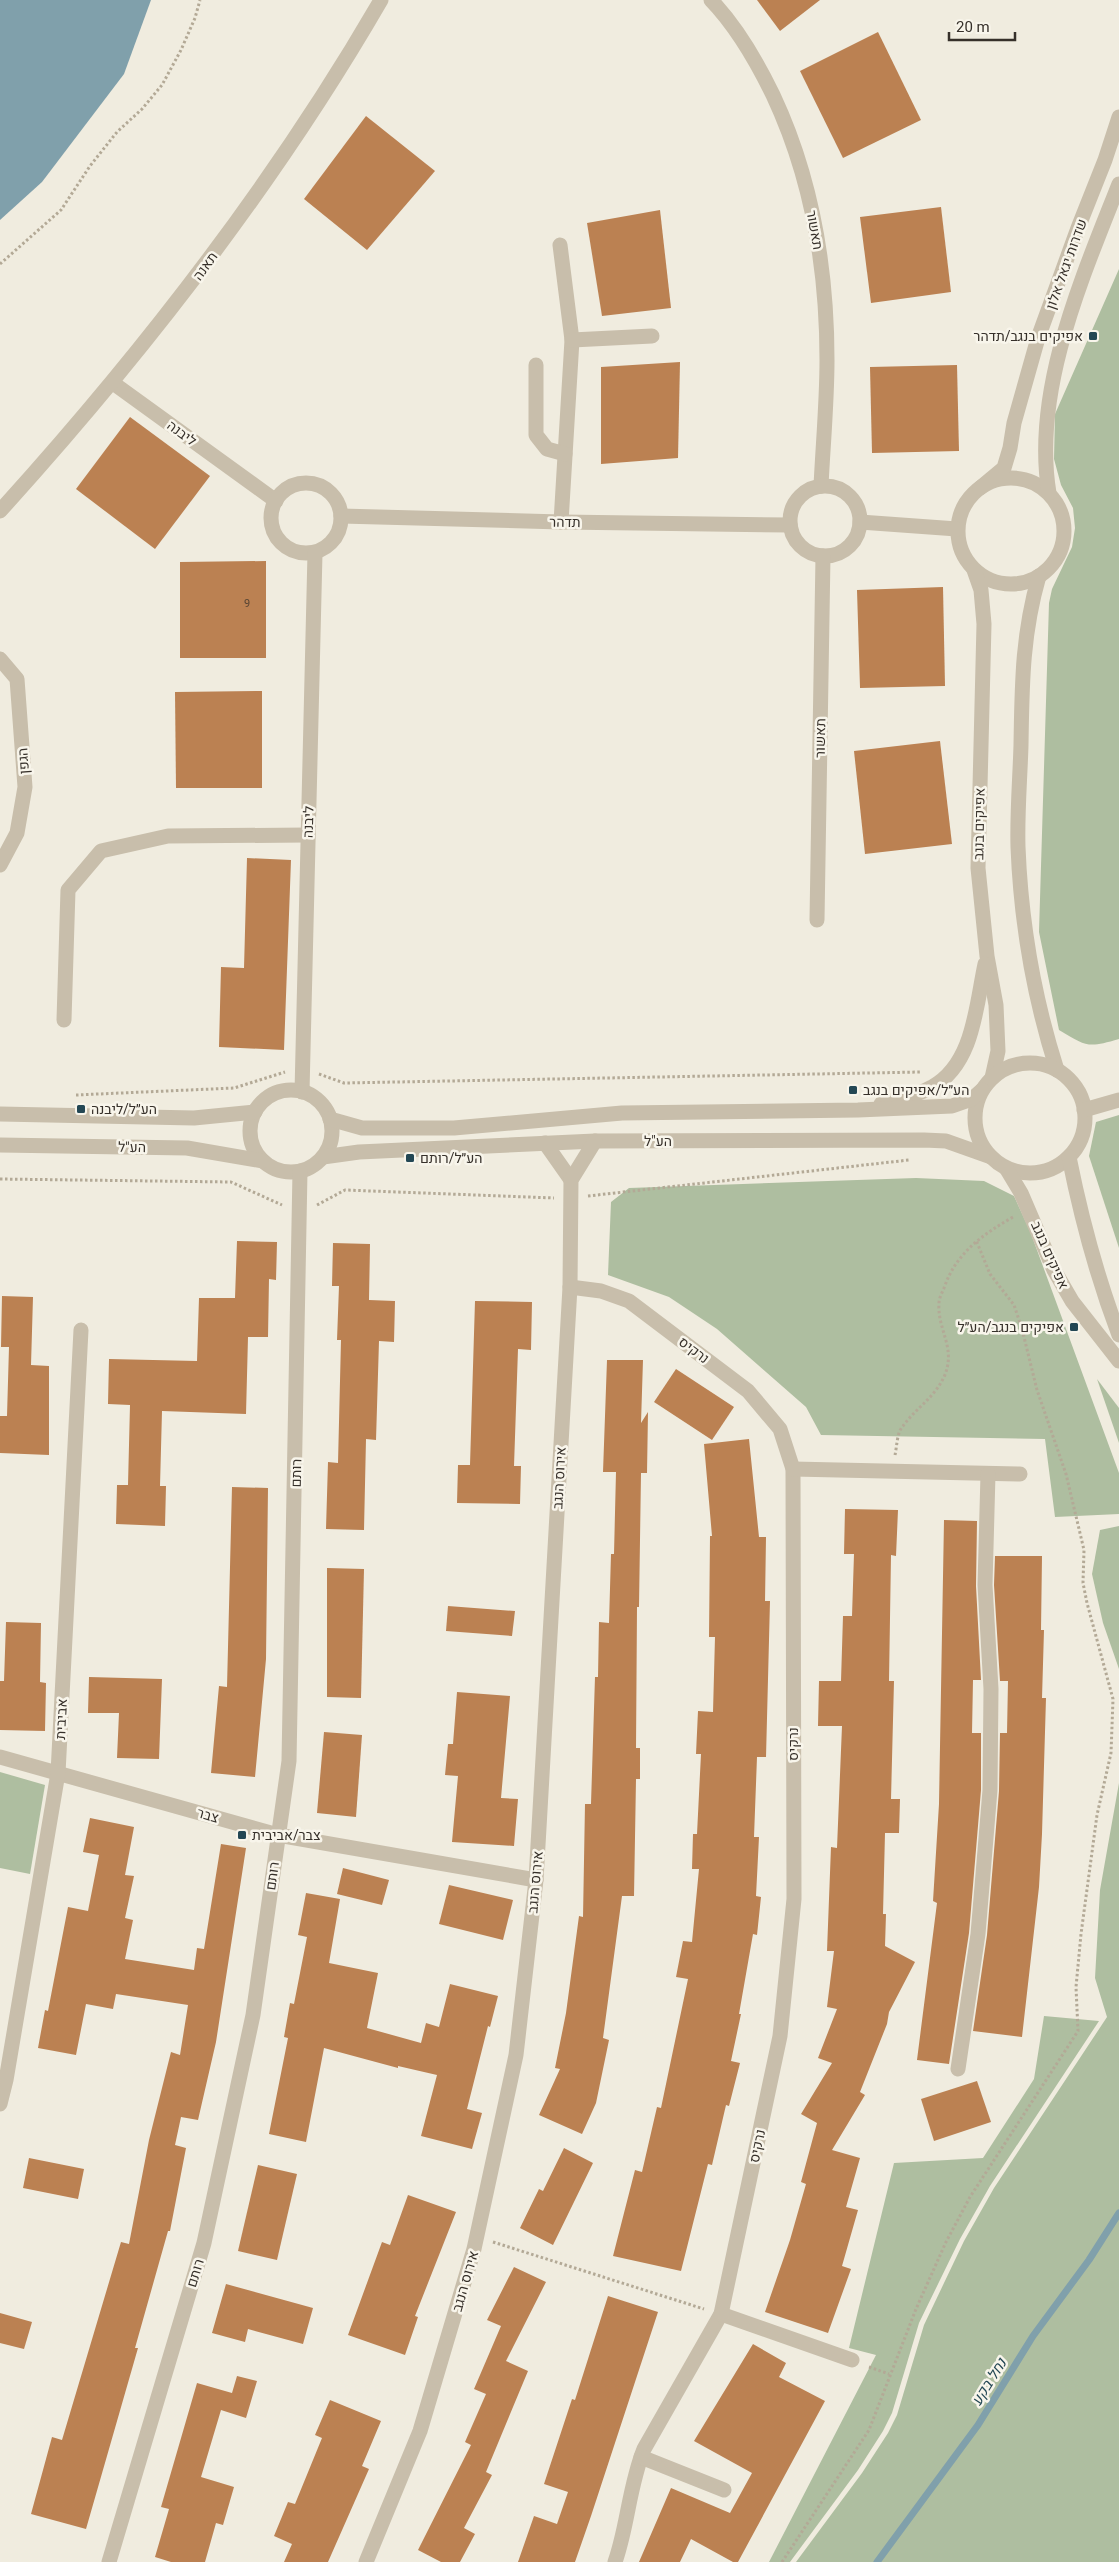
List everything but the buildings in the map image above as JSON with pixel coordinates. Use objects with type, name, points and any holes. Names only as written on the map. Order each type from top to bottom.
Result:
[{"type":"street","name":"תאנה","points":[[0,511],[113,383],[191,285],[309,118],[381,0]]},
{"type":"street","name":"תאשור","points":[[711,0],[758,64],[788,128],[810,198],[823,275],[827,360],[821,486]]},
{"type":"street","name":"שדרות יגאל אלון","points":[[980,488],[1004,468],[1010,448],[1014,423],[1038,338],[1105,160],[1119,117]]},
{"type":"street","name":"שדרות יגאל אלון","points":[[1049,493],[1045,467],[1044,440],[1050,392],[1080,283],[1119,184]]},
{"type":"street","points":[[560,245],[572,340],[561,522]]},
{"type":"street","points":[[572,340],[652,336]]},
{"type":"street","points":[[536,365],[536,435],[546,449],[565,454]]},
{"type":"street","name":"ליבנה","points":[[113,383],[276,501]]},
{"type":"street","points":[[1006,477],[1022,478],[1037,484],[1049,493],[1061,514],[1064,537],[1059,552],[1051,566],[1039,576],[1023,583],[1005,585],[988,580],[974,570],[963,556],[957,540],[957,529],[963,505],[989,482],[1006,477]]},
{"type":"street","points":[[314,484],[333,495],[339,504],[341,516],[339,531],[334,541],[315,553],[294,551],[280,542],[271,522],[276,501],[292,486],[314,484]]},
{"type":"street","points":[[821,486],[837,488],[851,497],[857,506],[860,522],[858,533],[848,547],[839,553],[823,556],[802,548],[795,540],[790,525],[792,508],[798,498],[806,491],[821,486]]},
{"type":"street","name":"תדהר","points":[[341,516],[561,522],[790,525]]},
{"type":"street","points":[[860,522],[957,529]]},
{"type":"street","name":"ליבנה","points":[[302,1092],[301,1067],[315,553]]},
{"type":"street","name":"תאשור","points":[[817,920],[823,556]]},
{"type":"street","name":"אפיקים בנגב","points":[[974,570],[981,590],[984,624],[978,868],[998,1051],[992,1078]]},
{"type":"street","points":[[1039,576],[1028,620],[1023,655],[1018,847],[1026,932],[1036,998],[1057,1070]]},
{"type":"street","name":"הגפן","points":[[0,659],[17,679],[25,787],[17,833],[0,865]]},
{"type":"street","points":[[64,1020],[68,890],[101,851],[168,836],[307,835]]},
{"type":"street","points":[[858,1110],[933,1087],[959,1061],[968,1044],[987,956]]},
{"type":"street","points":[[1023,1063],[1041,1064],[1057,1070],[1070,1080],[1080,1094],[1084,1110],[1084,1127],[1079,1143],[1069,1156],[1056,1167],[1039,1173],[1022,1173],[1006,1168],[991,1158],[980,1143],[975,1125],[976,1107],[982,1090],[992,1078],[1006,1068],[1023,1063]]},
{"type":"street","points":[[288,1090],[302,1092],[314,1098],[324,1107],[330,1119],[332,1132],[329,1146],[323,1157],[313,1166],[300,1172],[274,1169],[263,1161],[255,1150],[251,1138],[251,1124],[255,1112],[264,1101],[275,1094],[288,1090]]},
{"type":"street","name":"הע\"ל","points":[[330,1119],[362,1128],[454,1128],[622,1113],[858,1110],[952,1106],[972,1098],[982,1090]]},
{"type":"street","points":[[1084,1110],[1119,1100]]},
{"type":"street","points":[[0,1114],[194,1118],[255,1112]]},
{"type":"street","name":"הע\"ל","points":[[323,1157],[359,1152],[595,1141],[924,1140],[946,1142],[991,1158]]},
{"type":"street","name":"אירוס הנגב","points":[[366,2562],[420,2431],[477,2237],[516,2054],[536,1880],[570,1287],[571,1180],[595,1141]]},
{"type":"street","points":[[545,1143],[571,1180]]},
{"type":"street","name":"הע\"ל","points":[[0,1145],[187,1148],[263,1161]]},
{"type":"street","points":[[1069,1156],[1078,1202],[1097,1271],[1119,1335]]},
{"type":"street","name":"אפיקים בנגב","points":[[1006,1168],[1029,1208],[1054,1270],[1072,1301],[1119,1360]]},
{"type":"street","name":"רותם","points":[[109,2562],[204,2243],[253,2015],[289,1761],[301,1213],[300,1172]]},
{"type":"street","name":"נרקיס","points":[[570,1287],[601,1292],[629,1301],[748,1391],[780,1429],[793,1469],[794,1899],[780,2036],[721,2314],[641,2457],[615,2562]]},
{"type":"street","name":"אביבית","points":[[0,2104],[6,2080],[58,1773],[81,1330]]},
{"type":"street","points":[[793,1469],[1020,1474]]},
{"type":"street","points":[[958,2070],[978,1934],[990,1790],[991,1689],[986,1585],[988,1474]]},
{"type":"street","name":"צבר","points":[[0,1757],[278,1835],[536,1880]]},
{"type":"street","points":[[721,2314],[852,2360]]},
{"type":"street","points":[[641,2457],[724,2490]]},
{"type":"path","points":[[0,264],[60,210],[90,166],[117,132],[142,109],[162,85],[181,50],[195,18],[200,0]]},
{"type":"path","points":[[66,1096],[234,1088],[301,1067],[344,1083],[920,1071]]},
{"type":"path","points":[[0,1180],[231,1182],[301,1213],[345,1190],[570,1198],[919,1159]]},
{"type":"path","points":[[890,1471],[901,1427],[928,1401],[944,1378],[950,1354],[939,1303],[947,1278],[963,1253],[976,1240],[1029,1208]]},
{"type":"path","points":[[782,2562],[869,2430],[916,2309],[946,2242],[970,2197],[1078,2031],[1076,1987],[1081,1934],[1097,1814],[1111,1753],[1113,1700],[1083,1584],[1084,1550],[1066,1474],[1036,1390],[1022,1328],[1014,1305],[990,1274],[976,1240]]},
{"type":"path","points":[[477,2237],[721,2314]]},
{"type":"green space","points":[[1119,269],[1119,1039],[1094,1045],[1082,1043],[1059,1030],[1039,932],[1049,603],[1052,589],[1072,547],[1075,528],[1073,508],[1061,485],[1054,459],[1055,414]]},
{"type":"green space","points":[[1119,1115],[1119,1248],[1089,1156],[1096,1122]]},
{"type":"green space","points":[[916,1178],[984,1181],[1014,1196],[1030,1231],[1119,1473],[1119,1514],[1055,1517],[1045,1439],[821,1435],[806,1407],[717,1329],[669,1297],[608,1275],[611,1202],[629,1188]]},
{"type":"green space","points":[[1097,1379],[1119,1408],[1119,1443]]},
{"type":"green space","points":[[1119,1526],[1119,1669],[1103,1623],[1092,1574],[1100,1530]]},
{"type":"green space","points":[[0,1772],[45,1785],[30,1874],[0,1868]]},
{"type":"green space","points":[[1119,1783],[1119,2562],[796,2562],[862,2473],[888,2433],[897,2415],[924,2325],[964,2241],[994,2188],[1107,2017],[1095,1978],[1100,1890]]},
{"type":"green space","points":[[1044,2016],[1099,2021],[990,2186],[960,2239],[919,2323],[892,2413],[883,2431],[858,2470],[790,2562],[769,2562],[876,2355],[849,2348],[894,2163],[983,2158],[1034,2079]]},
{"type":"water","points":[[0,0],[151,0],[124,74],[42,182],[0,220]]},
{"type":"waterway","name":"נחל בקע","points":[[877,2562],[978,2425],[1033,2336],[1089,2260],[1119,2213]]},
{"type":"place","name":"אפיקים בנגב/תדהר","points":[[1093,336]]},
{"type":"place","name":"הע״ל/אפיקים בנגב","points":[[853,1090]]},
{"type":"place","name":"הע״ל/ליבנה","points":[[81,1109]]},
{"type":"place","name":"הע״ל/רותם","points":[[410,1158]]},
{"type":"place","name":"אפיקים בנגב/הע״ל","points":[[1074,1327]]},
{"type":"place","name":"צבר/אביבית","points":[[242,1835]]}]
